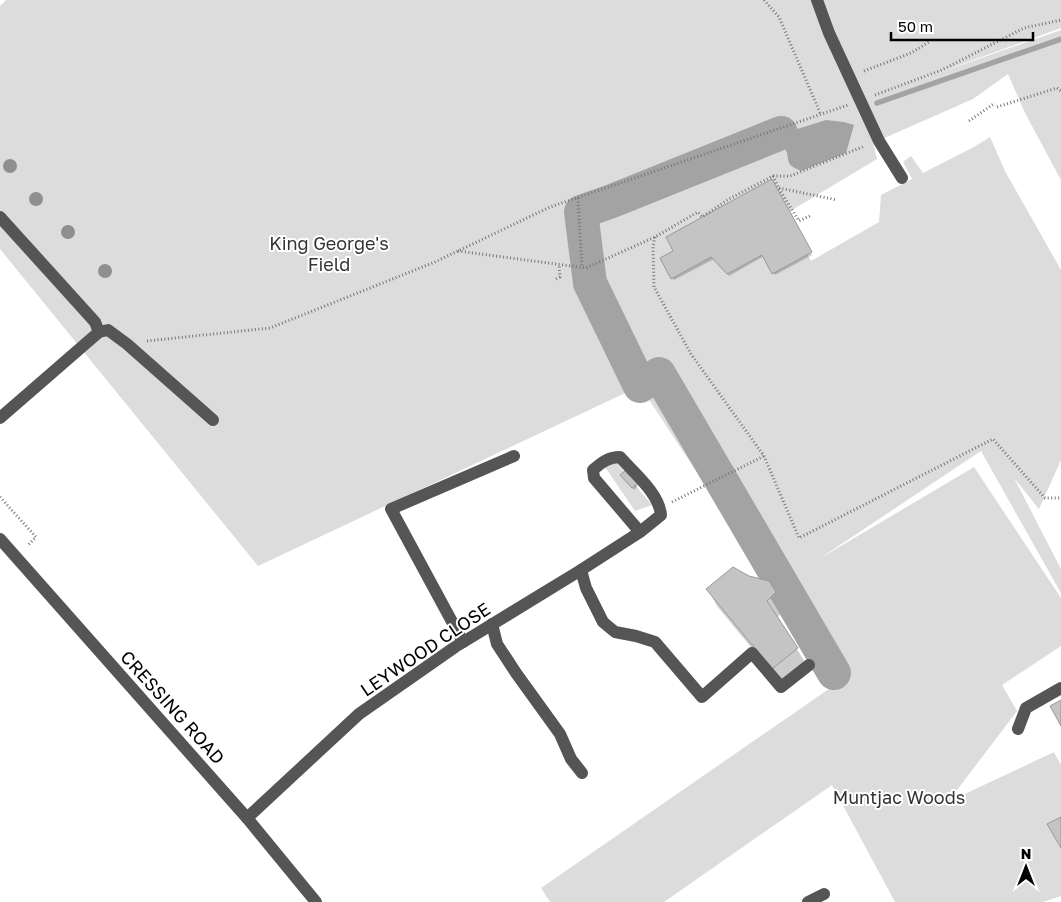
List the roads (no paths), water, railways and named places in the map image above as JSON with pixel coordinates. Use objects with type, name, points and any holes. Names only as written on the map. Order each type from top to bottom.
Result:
[{"type":"street","points":[[817,0],[829,34],[879,141],[902,178]]},
{"type":"street","points":[[0,217],[95,322],[99,332]]},
{"type":"street","points":[[0,418],[99,332],[108,330],[127,344],[212,420]]},
{"type":"street","points":[[464,642],[391,509],[514,456]]},
{"type":"street","name":"LEYWOOD CLOSE","points":[[247,818],[359,714],[464,642],[640,532],[661,515],[654,496],[620,456],[613,456],[593,470],[594,478],[640,532]]},
{"type":"street","name":"CRESSING ROAD","points":[[0,539],[247,818],[316,902]]},
{"type":"street","points":[[581,570],[586,588],[603,622],[614,632],[655,642],[702,697],[752,653],[782,687],[809,665]]},
{"type":"street","points":[[492,624],[498,644],[560,734],[571,758],[582,773]]},
{"type":"street","points":[[1018,730],[1026,708],[1061,688]]},
{"type":"street","points":[[808,902],[824,894]]},
{"type":"waterway","points":[[877,103],[1061,39]]},
{"type":"waterway","points":[[781,133],[581,212],[590,283],[640,386],[659,374],[834,673]]},
{"type":"park label","name":"King George's Field","points":[[329,253]]},
{"type":"park label","name":"Muntjac Woods","points":[[899,797]]}]
